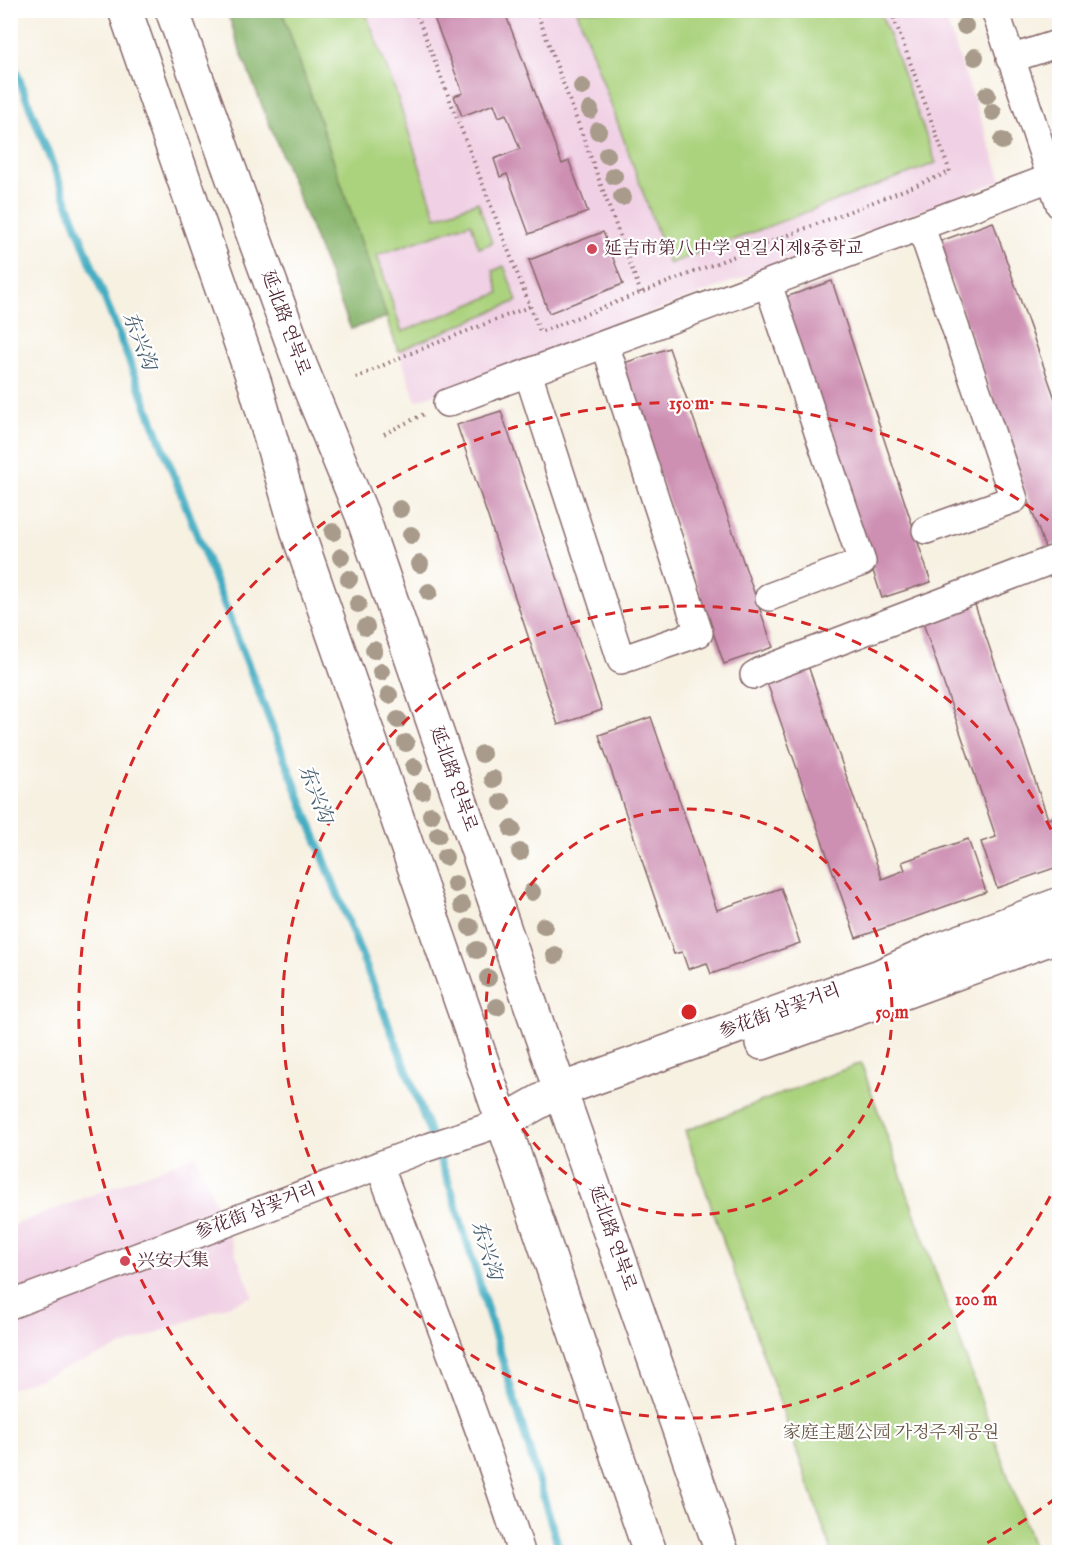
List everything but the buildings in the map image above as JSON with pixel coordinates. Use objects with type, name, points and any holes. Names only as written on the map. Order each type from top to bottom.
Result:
[{"type":"main road","points":[[125,10],[255,384],[299,536],[650,1552]]},
{"type":"main road","name":"延北路 연북로","points":[[172,10],[301,367],[362,515],[722,1552]]},
{"type":"main road","name":"参花街 삼꽃거리","points":[[564,1101],[880,976],[935,951],[1059,904]]},
{"type":"main road","name":"参花街 삼꽃거리","points":[[503,1122],[908,992],[1059,935]]},
{"type":"street","points":[[995,10],[1059,206]]},
{"type":"street","points":[[1010,59],[1059,43]]},
{"type":"street","points":[[447,403],[1050,178]]},
{"type":"street","points":[[921,227],[1014,499],[927,530]]},
{"type":"street","points":[[768,284],[862,562],[769,597]]},
{"type":"street","points":[[528,373],[621,660],[699,633],[605,344]]},
{"type":"street","points":[[754,675],[1059,557]]},
{"type":"street","name":"参花街 삼꽃거리","points":[[10,1305],[417,1150],[503,1122]]},
{"type":"street","points":[[379,1165],[471,1409],[521,1552]]},
{"type":"path","points":[[415,10],[540,332],[950,172],[891,10]]},
{"type":"path","points":[[536,10],[640,293]]},
{"type":"path","points":[[356,378],[401,357],[531,306]]},
{"type":"path","points":[[384,434],[447,403]]},
{"type":"shaded area","name":"延吉市第八中学 연길시제8중학교","points":[[282,11],[943,11],[1002,180],[416,401]]},
{"type":"shaded area","name":"兴安大集","points":[[196,1155],[253,1296],[11,1389],[11,1226]]},
{"type":"green space","points":[[227,11],[282,11],[387,317],[351,329],[240,50]]},
{"type":"green space","points":[[282,11],[365,11],[395,90],[436,217],[478,202],[492,243],[479,248],[471,223],[377,255],[402,332],[499,293],[493,271],[504,266],[517,301],[398,351]]},
{"type":"green space","points":[[577,11],[880,11],[936,163],[669,264]]},
{"type":"green space","name":"家庭主题公园 가정주제공원","points":[[861,1063],[1035,1552],[832,1552],[685,1131]]},
{"type":"waterway","name":"东兴沟","points":[[10,56],[410,1079],[452,1192],[560,1552]]},
{"type":"place","name":"延吉市第八中学 연길시제8중학교","points":[[592,249]]},
{"type":"place","name":"兴安大集","points":[[125,1261]]}]
